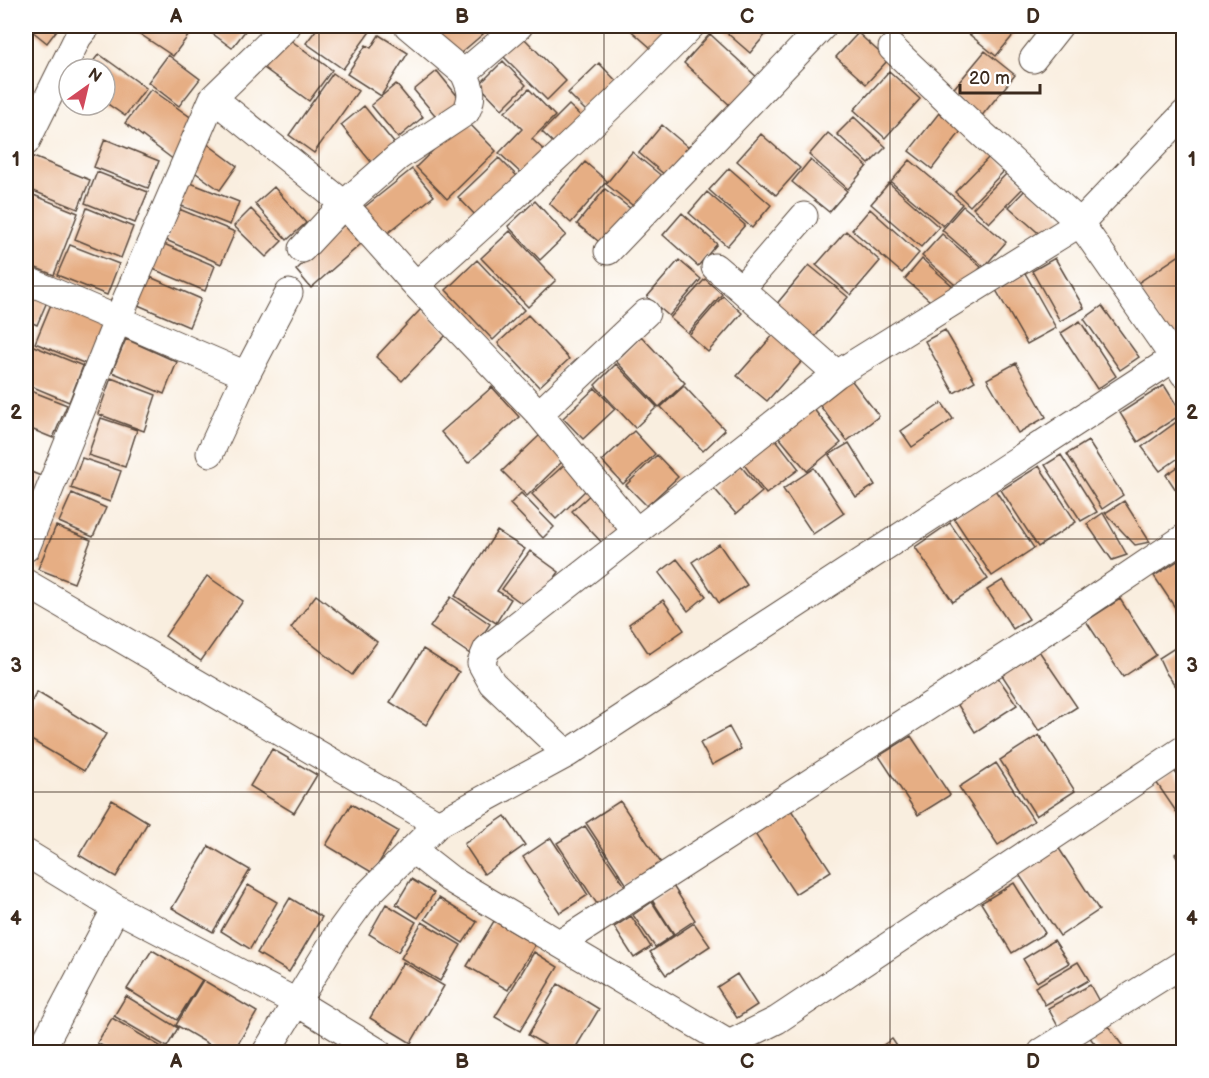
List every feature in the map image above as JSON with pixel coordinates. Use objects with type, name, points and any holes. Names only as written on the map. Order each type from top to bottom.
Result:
[{"type":"street","points":[[26,548],[117,321],[213,98],[287,26]]},
{"type":"street","points":[[302,249],[344,204],[398,157],[466,112],[472,101],[471,88],[464,73],[408,26]]},
{"type":"street","points":[[464,73],[519,26]]},
{"type":"street","points":[[416,285],[642,76],[691,26]]},
{"type":"street","points":[[608,251],[823,26]]},
{"type":"street","points":[[1033,59],[1059,26]]},
{"type":"street","points":[[26,142],[82,32]]},
{"type":"street","points":[[266,1053],[338,934],[364,897],[438,824],[567,754],[1180,361],[1080,223],[892,48]]},
{"type":"street","points":[[213,98],[344,204],[416,285],[539,414],[636,531]]},
{"type":"street","points":[[567,754],[492,683],[481,663],[487,649],[837,374],[1080,223],[1184,114]]},
{"type":"street","points":[[741,289],[804,216]]},
{"type":"street","points":[[715,267],[837,374]]},
{"type":"street","points":[[26,280],[246,375]]},
{"type":"street","points":[[210,453],[246,375],[289,292]]},
{"type":"street","points":[[539,414],[646,313]]},
{"type":"street","points":[[561,943],[1061,621],[1184,538]]},
{"type":"street","points":[[26,583],[438,824]]},
{"type":"street","points":[[413,850],[450,879],[736,1048],[1184,749]]},
{"type":"street","points":[[26,853],[116,908],[296,1002],[378,1053]]},
{"type":"street","points":[[40,1053],[116,908]]},
{"type":"street","points":[[1042,1053],[1184,963]]},
{"type":"building","points":[[26,26],[60,26],[47,43]]},
{"type":"building","points":[[128,26],[190,26],[194,28],[173,56]]},
{"type":"building","points":[[202,26],[249,26],[232,48]]},
{"type":"building","points":[[319,26],[374,26],[343,69],[306,43]]},
{"type":"building","points":[[426,26],[476,26],[483,34],[455,58]]},
{"type":"building","points":[[626,26],[661,26],[676,38],[660,56]]},
{"type":"building","points":[[719,26],[768,26],[771,28],[750,53]]},
{"type":"building","points":[[959,26],[1018,26],[1020,27],[996,56]]},
{"type":"building","points":[[519,33],[566,81],[547,100],[499,52]]},
{"type":"building","points":[[858,33],[888,60],[866,84],[836,57]]},
{"type":"building","points":[[710,34],[760,80],[734,109],[684,63]]},
{"type":"building","points":[[379,35],[408,53],[381,96],[347,74],[366,45],[371,48]]},
{"type":"building","points":[[286,37],[332,70],[309,101],[264,68]]},
{"type":"building","points":[[985,51],[1015,75],[980,118],[950,93]]},
{"type":"building","points":[[168,55],[200,79],[179,106],[148,82]]},
{"type":"building","points":[[503,61],[526,85],[502,109],[479,85]]},
{"type":"building","points":[[599,63],[623,88],[592,117],[568,93]]},
{"type":"building","points":[[117,67],[146,88],[125,116],[117,110]]},
{"type":"building","points":[[437,71],[463,103],[440,121],[414,90]]},
{"type":"building","points":[[889,71],[920,99],[885,138],[854,110]]},
{"type":"building","points":[[333,73],[358,91],[314,153],[289,135]]},
{"type":"building","points":[[396,84],[423,117],[398,138],[371,105]]},
{"type":"building","points":[[151,89],[200,124],[174,160],[125,123]]},
{"type":"building","points":[[529,89],[555,116],[532,139],[547,153],[524,176],[499,153],[522,129],[505,112]]},
{"type":"building","points":[[569,105],[587,122],[560,149],[542,132]]},
{"type":"building","points":[[364,106],[394,143],[371,162],[341,125]]},
{"type":"building","points":[[939,113],[962,130],[932,169],[909,151]]},
{"type":"building","points":[[854,117],[886,147],[869,164],[837,134]]},
{"type":"building","points":[[465,119],[496,151],[447,199],[416,167]]},
{"type":"building","points":[[662,125],[689,148],[666,176],[639,153]]},
{"type":"building","points":[[828,133],[867,166],[848,189],[809,155]]},
{"type":"building","points":[[761,134],[800,168],[776,195],[737,161]]},
{"type":"building","points":[[105,139],[159,161],[148,188],[94,167]]},
{"type":"building","points":[[206,143],[237,166],[220,190],[189,168]]},
{"type":"building","points":[[632,152],[663,177],[637,209],[606,184]]},
{"type":"building","points":[[992,154],[1007,168],[970,206],[955,192]]},
{"type":"building","points":[[31,156],[90,180],[78,209],[26,188],[26,170]]},
{"type":"building","points":[[499,158],[519,178],[478,218],[458,197]]},
{"type":"building","points":[[810,160],[847,191],[829,212],[792,182]]},
{"type":"building","points":[[910,160],[962,204],[943,226],[891,182]]},
{"type":"building","points":[[585,162],[607,181],[571,223],[549,203]]},
{"type":"building","points":[[729,168],[771,205],[752,228],[709,190]]},
{"type":"building","points":[[412,169],[434,196],[384,236],[362,209]]},
{"type":"building","points":[[1010,170],[1026,185],[989,223],[973,208]]},
{"type":"building","points":[[97,172],[148,192],[135,223],[85,203]]},
{"type":"building","points":[[188,182],[239,202],[230,225],[179,205]]},
{"type":"building","points":[[889,183],[939,227],[921,247],[871,204]]},
{"type":"building","points":[[274,187],[306,223],[287,240],[255,204]]},
{"type":"building","points":[[1028,187],[1063,218],[1044,238],[1009,207]]},
{"type":"building","points":[[605,189],[631,209],[603,245],[577,224]]},
{"type":"building","points":[[26,192],[78,213],[54,275],[26,264]]},
{"type":"building","points":[[707,192],[745,225],[727,246],[689,213]]},
{"type":"building","points":[[535,201],[566,235],[540,260],[508,226]]},
{"type":"building","points":[[963,206],[1006,242],[984,267],[942,230]]},
{"type":"building","points":[[87,208],[133,227],[121,258],[75,239]]},
{"type":"building","points":[[179,209],[235,232],[221,264],[166,240]]},
{"type":"building","points":[[251,209],[282,241],[266,257],[234,226]]},
{"type":"building","points":[[870,209],[919,253],[902,273],[852,230]]},
{"type":"building","points":[[682,213],[717,244],[698,266],[663,235]]},
{"type":"building","points":[[344,225],[361,244],[311,288],[296,270]]},
{"type":"building","points":[[510,231],[556,280],[528,307],[481,258]]},
{"type":"building","points":[[846,231],[880,261],[851,295],[816,265]]},
{"type":"building","points":[[942,234],[981,267],[961,290],[922,256]]},
{"type":"building","points":[[164,244],[215,266],[205,291],[153,269]]},
{"type":"building","points":[[70,245],[119,264],[107,295],[57,275]]},
{"type":"building","points":[[1183,253],[1184,330],[1171,339],[1135,285]]},
{"type":"building","points":[[1055,258],[1084,308],[1060,321],[1032,271]]},
{"type":"building","points":[[922,259],[954,287],[937,307],[905,279]]},
{"type":"building","points":[[477,260],[524,310],[493,340],[446,290]]},
{"type":"building","points":[[679,260],[701,279],[669,316],[647,297]]},
{"type":"building","points":[[809,265],[848,297],[814,338],[775,306]]},
{"type":"building","points":[[1025,273],[1056,328],[1027,344],[996,290]]},
{"type":"building","points":[[150,277],[201,299],[189,327],[138,305]]},
{"type":"building","points":[[705,279],[722,294],[688,333],[670,318]]},
{"type":"building","points":[[26,287],[49,297],[37,325],[26,320]]},
{"type":"building","points":[[723,296],[742,313],[708,352],[689,335]]},
{"type":"building","points":[[52,302],[103,322],[86,364],[35,343]]},
{"type":"building","points":[[1102,306],[1139,357],[1120,370],[1084,319]]},
{"type":"building","points":[[421,309],[447,334],[402,381],[376,357]]},
{"type":"building","points":[[528,315],[569,359],[539,387],[498,343]]},
{"type":"building","points":[[1080,321],[1116,376],[1097,389],[1061,333]]},
{"type":"building","points":[[26,326],[31,328],[26,342]]},
{"type":"building","points":[[945,330],[975,381],[954,393],[925,341]]},
{"type":"building","points":[[775,333],[804,359],[767,401],[737,376]]},
{"type":"building","points":[[641,336],[685,383],[659,407],[616,361]]},
{"type":"building","points":[[126,339],[177,362],[164,394],[112,372]]},
{"type":"building","points":[[31,345],[83,366],[69,402],[26,384],[26,358]]},
{"type":"building","points":[[1016,363],[1046,417],[1018,433],[987,379]]},
{"type":"building","points":[[616,364],[657,407],[635,428],[595,385]]},
{"type":"building","points":[[849,377],[879,416],[847,441],[817,402]]},
{"type":"building","points":[[111,378],[156,395],[144,431],[98,414]]},
{"type":"building","points":[[1164,385],[1182,414],[1138,442],[1120,413]]},
{"type":"building","points":[[684,386],[725,430],[703,451],[661,407]]},
{"type":"building","points":[[492,387],[519,417],[468,463],[441,432]]},
{"type":"building","points":[[595,388],[615,409],[583,439],[563,418]]},
{"type":"building","points":[[26,389],[67,405],[53,438],[26,427]]},
{"type":"building","points":[[808,402],[841,443],[807,471],[774,431]]},
{"type":"building","points":[[942,403],[953,419],[912,447],[901,431]]},
{"type":"building","points":[[101,418],[137,430],[125,467],[88,455]]},
{"type":"building","points":[[1182,418],[1184,454],[1160,471],[1142,447]]},
{"type":"building","points":[[634,431],[655,454],[623,484],[602,461]]},
{"type":"building","points":[[771,433],[799,469],[766,494],[739,458]]},
{"type":"building","points":[[540,435],[564,460],[527,496],[502,471]]},
{"type":"building","points":[[1088,441],[1123,495],[1102,509],[1067,454]]},
{"type":"building","points":[[849,443],[875,485],[856,497],[829,455]]},
{"type":"building","points":[[657,455],[678,477],[647,506],[626,485]]},
{"type":"building","points":[[1061,455],[1097,512],[1081,521],[1045,465]]},
{"type":"building","points":[[82,458],[121,471],[110,502],[71,488]]},
{"type":"building","points":[[1184,463],[1184,502],[1166,475]]},
{"type":"building","points":[[565,464],[588,488],[556,519],[532,494]]},
{"type":"building","points":[[740,465],[762,492],[736,514],[713,487]]},
{"type":"building","points":[[1039,466],[1076,522],[1038,547],[1001,490]]},
{"type":"building","points":[[814,468],[844,513],[813,534],[783,489]]},
{"type":"building","points":[[26,470],[41,476],[31,500],[26,498]]},
{"type":"building","points":[[995,490],[1034,548],[992,576],[953,517]]},
{"type":"building","points":[[593,492],[628,528],[607,548],[572,511]]},
{"type":"building","points":[[72,493],[106,508],[93,537],[59,522]]},
{"type":"building","points":[[521,493],[554,527],[543,538],[510,504]]},
{"type":"building","points":[[1124,501],[1150,542],[1135,545],[1105,513]]},
{"type":"building","points":[[1103,513],[1127,555],[1112,560],[1087,524]]},
{"type":"building","points":[[950,523],[988,579],[953,602],[915,547]]},
{"type":"building","points":[[56,526],[91,540],[74,583],[38,569]]},
{"type":"building","points":[[497,531],[525,549],[497,591],[511,599],[496,623],[455,596]]},
{"type":"building","points":[[719,544],[747,585],[719,603],[692,562]]},
{"type":"building","points":[[530,551],[559,572],[531,610],[502,589]]},
{"type":"building","points":[[1182,558],[1184,561],[1184,621],[1154,576]]},
{"type":"building","points":[[677,559],[706,596],[688,611],[659,573]]},
{"type":"building","points":[[207,576],[243,601],[201,661],[165,636]]},
{"type":"building","points":[[1003,580],[1029,619],[1013,629],[987,590]]},
{"type":"building","points":[[316,595],[377,642],[352,675],[291,628]]},
{"type":"building","points":[[451,597],[490,624],[470,654],[430,627]]},
{"type":"building","points":[[1120,599],[1156,655],[1123,677],[1086,621]]},
{"type":"building","points":[[663,600],[684,630],[649,654],[629,624]]},
{"type":"building","points":[[1184,642],[1184,697],[1166,673],[1159,658]]},
{"type":"building","points":[[423,649],[459,672],[426,725],[390,702]]},
{"type":"building","points":[[1039,651],[1077,707],[1039,731],[1002,675]]},
{"type":"building","points":[[997,676],[1017,705],[975,732],[956,702]]},
{"type":"building","points":[[37,692],[106,734],[84,771],[26,737],[26,711]]},
{"type":"building","points":[[729,727],[741,749],[712,765],[700,743]]},
{"type":"building","points":[[1039,735],[1075,791],[1036,816],[1000,760]]},
{"type":"building","points":[[911,736],[950,795],[918,815],[879,756]]},
{"type":"building","points":[[272,749],[317,775],[294,813],[250,786]]},
{"type":"building","points":[[26,758],[33,762],[26,774]]},
{"type":"building","points":[[996,763],[1034,821],[998,845],[959,787]]},
{"type":"building","points":[[1174,770],[1184,785],[1184,823],[1156,782]]},
{"type":"building","points":[[112,800],[148,822],[116,877],[79,855]]},
{"type":"building","points":[[620,801],[661,863],[627,885],[586,823]]},
{"type":"building","points":[[351,804],[398,831],[373,873],[326,845]]},
{"type":"building","points":[[791,810],[831,871],[795,894],[755,834]]},
{"type":"building","points":[[505,816],[525,845],[484,874],[464,844]]},
{"type":"building","points":[[585,826],[625,886],[597,904],[557,843]]},
{"type":"building","points":[[551,838],[588,895],[560,913],[523,857]]},
{"type":"building","points":[[209,846],[250,870],[213,932],[172,908]]},
{"type":"building","points":[[1058,847],[1099,910],[1060,936],[1018,873]]},
{"type":"building","points":[[1184,848],[1184,867],[1175,854]]},
{"type":"building","points":[[411,879],[434,893],[418,918],[396,904]]},
{"type":"building","points":[[1014,883],[1045,933],[1012,953],[981,903]]},
{"type":"building","points":[[248,885],[277,902],[250,949],[221,931]]},
{"type":"building","points":[[673,886],[695,920],[674,934],[652,900]]},
{"type":"building","points":[[290,898],[322,917],[289,972],[257,953]]},
{"type":"building","points":[[439,898],[477,922],[463,943],[425,919]]},
{"type":"building","points":[[652,902],[673,935],[655,947],[633,915]]},
{"type":"building","points":[[386,904],[416,922],[398,952],[369,934]]},
{"type":"building","points":[[631,916],[651,947],[634,958],[614,927]]},
{"type":"building","points":[[494,921],[535,945],[508,990],[467,966]]},
{"type":"building","points":[[422,922],[461,945],[440,981],[401,958]]},
{"type":"building","points":[[694,923],[710,946],[666,975],[650,952]]},
{"type":"building","points":[[1054,940],[1069,963],[1037,982],[1023,959]]},
{"type":"building","points":[[152,950],[202,980],[177,1020],[127,989]]},
{"type":"building","points":[[534,952],[558,967],[520,1031],[495,1017]]},
{"type":"building","points":[[403,962],[444,986],[411,1043],[370,1018]]},
{"type":"building","points":[[1078,962],[1089,980],[1045,1005],[1035,987]]},
{"type":"building","points":[[737,974],[757,1005],[737,1018],[717,987]]},
{"type":"building","points":[[203,980],[257,1012],[233,1052],[222,1052],[176,1025]]},
{"type":"building","points":[[558,984],[599,1009],[573,1052],[557,1052],[528,1035]]},
{"type":"building","points":[[1090,985],[1102,1007],[1060,1030],[1048,1008]]},
{"type":"building","points":[[126,996],[178,1028],[167,1047],[114,1016]]},
{"type":"building","points":[[112,1018],[165,1049],[163,1052],[113,1052],[97,1043]]},
{"type":"building","points":[[1106,1023],[1127,1052],[1101,1052],[1088,1035]]},
{"type":"building","points":[[892,1039],[901,1052],[873,1052]]}]
